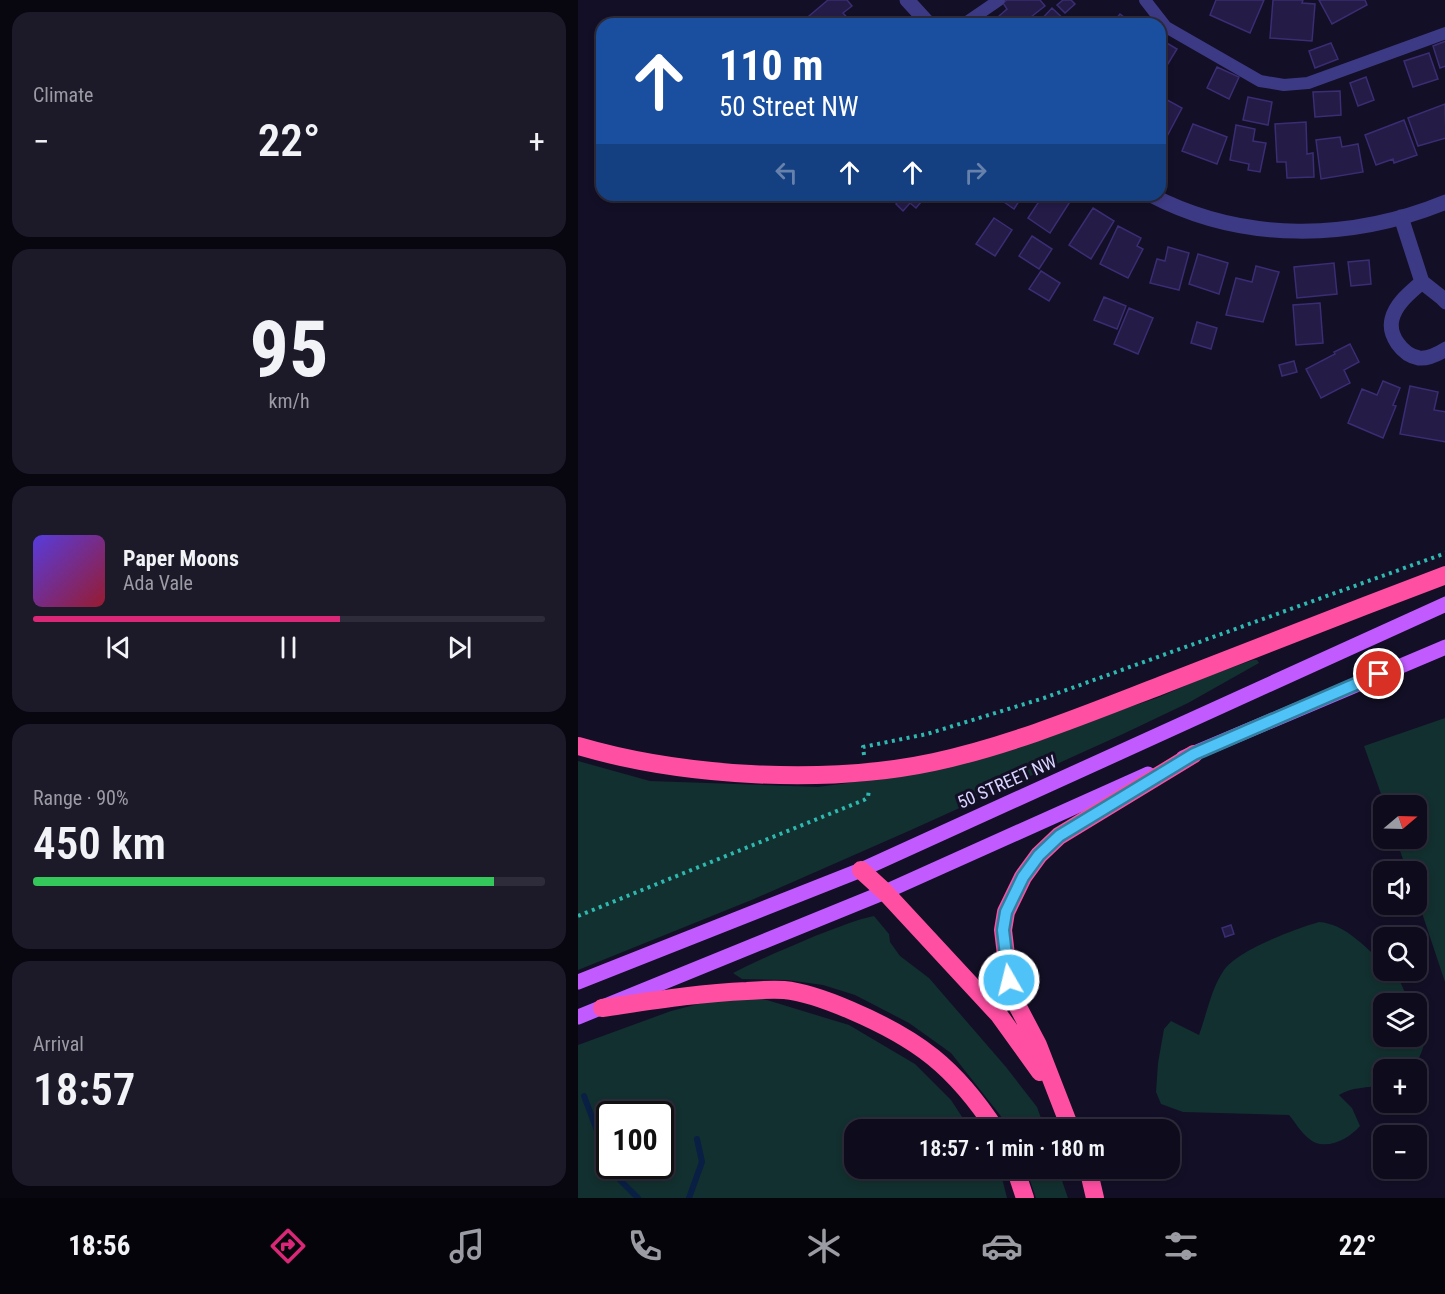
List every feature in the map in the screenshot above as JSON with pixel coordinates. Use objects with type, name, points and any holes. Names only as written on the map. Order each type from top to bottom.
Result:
[{"type":"highway","points":[[578,746],[684,769],[780,774],[843,774],[932,762],[983,750],[1051,728],[1445,574]]},
{"type":"highway","points":[[1066,1119],[1037,1045],[1017,1005],[1009,980],[1003,930],[1006,912],[1023,877],[1039,855],[1059,836],[1194,754]]},
{"type":"highway","points":[[861,870],[885,892],[998,1015],[1037,1066],[1062,1110]]},
{"type":"highway","points":[[602,1008],[714,992],[782,990],[798,992],[881,1023],[923,1049],[945,1066],[988,1119]]},
{"type":"highway","points":[[1019,1179],[1025,1198]]},
{"type":"highway","points":[[1090,1179],[1094,1198]]},
{"type":"main road","name":"50 STREET NW","points":[[578,982],[861,870],[1445,603]]},
{"type":"main road","points":[[578,1017],[885,892],[1194,754],[1445,647]]},
{"type":"street","points":[[907,0],[924,18]]},
{"type":"street","points":[[1164,201],[1189,212],[1220,221],[1282,231],[1313,232],[1366,226],[1445,202]]},
{"type":"street","points":[[1401,217],[1422,282],[1445,302]]},
{"type":"street","points":[[1422,282],[1403,300],[1392,318],[1395,340],[1403,350],[1418,358],[1432,356],[1445,349]]},
{"type":"lane","points":[[973,18],[999,0]]},
{"type":"lane","points":[[1145,0],[1159,18]]},
{"type":"lane","points":[[1166,27],[1260,81],[1284,86],[1308,83],[1445,33]]},
{"type":"path","points":[[864,755],[863,747],[927,734],[1044,698],[1445,553]]},
{"type":"path","points":[[578,916],[864,800],[868,797],[869,785]]},
{"type":"green space","points":[[1253,660],[1259,663],[1188,703],[1123,734],[754,899],[578,970],[578,761],[650,781],[818,787],[908,775],[1157,698]]},
{"type":"green space","points":[[1446,718],[1445,982],[1423,915],[1427,915],[1427,861],[1404,861],[1399,849],[1427,849],[1427,795],[1381,795],[1364,746]]},
{"type":"green space","points":[[874,916],[889,934],[890,942],[900,956],[929,978],[1006,1067],[1037,1107],[1041,1119],[1002,1119],[951,1053],[909,1023],[855,995],[823,985],[787,980],[742,979],[733,973],[763,958],[852,922]]},
{"type":"green space","points":[[1319,922],[1346,931],[1373,954],[1373,981],[1400,981],[1405,993],[1373,993],[1373,1047],[1424,1047],[1419,1059],[1373,1059],[1373,1086],[1354,1089],[1339,1095],[1352,1108],[1360,1126],[1349,1136],[1335,1143],[1313,1142],[1289,1115],[1183,1112],[1161,1104],[1156,1092],[1164,1029],[1171,1021],[1199,1035],[1216,985],[1231,962],[1268,941]]},
{"type":"green space","points":[[760,998],[849,1025],[915,1064],[951,1100],[963,1119],[844,1119],[844,1179],[1001,1179],[1007,1198],[578,1198],[578,1045],[671,1011],[714,1000]]},
{"type":"green space","points":[[1029,1179],[1061,1179],[1068,1198],[1036,1198]]},
{"type":"building","points":[[828,0],[847,0],[852,6],[843,13],[847,18],[811,18],[809,16]]},
{"type":"building","points":[[1007,0],[1040,0],[1045,6],[1030,18],[1001,18],[999,16],[1007,9],[1003,3]]},
{"type":"building","points":[[1063,0],[1071,0],[1075,4],[1065,13],[1057,5]]},
{"type":"building","points":[[1216,0],[1264,0],[1250,33],[1210,15]]},
{"type":"building","points":[[1273,0],[1303,0],[1302,3],[1315,4],[1312,41],[1270,38]]},
{"type":"building","points":[[1319,0],[1365,0],[1367,5],[1332,24]]},
{"type":"building","points":[[1052,8],[1063,18],[1043,18]]},
{"type":"building","points":[[1446,41],[1446,66],[1440,68],[1433,46]]},
{"type":"building","points":[[1166,43],[1177,49],[1166,67]]},
{"type":"building","points":[[1331,43],[1338,59],[1315,68],[1309,51]]},
{"type":"building","points":[[1429,53],[1438,79],[1413,87],[1404,61]]},
{"type":"building","points":[[1217,67],[1239,77],[1229,99],[1207,88]]},
{"type":"building","points":[[1366,77],[1374,100],[1358,106],[1350,83]]},
{"type":"building","points":[[1340,91],[1341,115],[1315,117],[1313,92]]},
{"type":"building","points":[[1248,97],[1272,102],[1268,125],[1243,120]]},
{"type":"building","points":[[1166,99],[1182,108],[1166,138]]},
{"type":"building","points":[[1445,104],[1446,138],[1418,146],[1408,118]]},
{"type":"building","points":[[1404,120],[1417,155],[1394,163],[1393,159],[1376,165],[1365,135]]},
{"type":"building","points":[[1306,122],[1307,154],[1313,153],[1314,177],[1287,178],[1286,162],[1277,162],[1275,124]]},
{"type":"building","points":[[1193,124],[1227,137],[1217,164],[1182,151]]},
{"type":"building","points":[[1236,125],[1255,129],[1253,141],[1266,143],[1260,172],[1248,170],[1249,164],[1230,160]]},
{"type":"building","points":[[1340,137],[1342,147],[1358,144],[1363,172],[1321,179],[1316,140]]},
{"type":"building","points":[[899,201],[922,201],[916,208],[910,203],[903,211],[896,204]]},
{"type":"building","points":[[1003,201],[1019,201],[1014,209]]},
{"type":"building","points":[[1039,201],[1070,201],[1050,233],[1028,218]]},
{"type":"building","points":[[1093,208],[1114,221],[1091,259],[1069,245]]},
{"type":"building","points":[[994,218],[1012,230],[995,256],[976,244]]},
{"type":"building","points":[[1118,226],[1141,238],[1137,246],[1143,249],[1128,278],[1100,264]]},
{"type":"building","points":[[1032,236],[1052,249],[1039,269],[1019,256]]},
{"type":"building","points":[[1168,247],[1189,253],[1179,290],[1150,283],[1157,259],[1165,261]]},
{"type":"building","points":[[1198,254],[1228,263],[1219,294],[1189,284]]},
{"type":"building","points":[[1369,260],[1371,284],[1351,286],[1348,262]]},
{"type":"building","points":[[1334,263],[1337,294],[1297,298],[1294,267]]},
{"type":"building","points":[[1256,266],[1279,272],[1263,322],[1226,315],[1236,278],[1252,282]]},
{"type":"building","points":[[1041,271],[1060,283],[1049,301],[1029,289]]},
{"type":"building","points":[[1104,297],[1126,306],[1117,329],[1094,320]]},
{"type":"building","points":[[1320,303],[1323,343],[1296,345],[1293,305]]},
{"type":"building","points":[[1129,308],[1153,318],[1138,354],[1114,344]]},
{"type":"building","points":[[1197,322],[1217,328],[1211,349],[1191,343]]},
{"type":"building","points":[[1350,344],[1359,362],[1344,370],[1350,383],[1321,398],[1306,369]]},
{"type":"building","points":[[1294,361],[1297,372],[1282,376],[1279,365]]},
{"type":"building","points":[[1383,381],[1400,388],[1393,405],[1396,406],[1383,438],[1348,423],[1362,389],[1377,395]]},
{"type":"building","points":[[1410,386],[1438,392],[1434,410],[1446,412],[1446,442],[1400,434]]},
{"type":"building","points":[[1231,925],[1234,934],[1225,937],[1222,928]]},
{"type":"waterway","points":[[584,1096],[596,1128]]},
{"type":"waterway","points":[[689,1198],[702,1162],[697,1139]]},
{"type":"waterway","points":[[619,1179],[638,1198]]},
{"type":"route","points":[[1009,980],[1003,930],[1006,912],[1023,877],[1039,855],[1059,836],[1194,754],[1379,674]]}]
